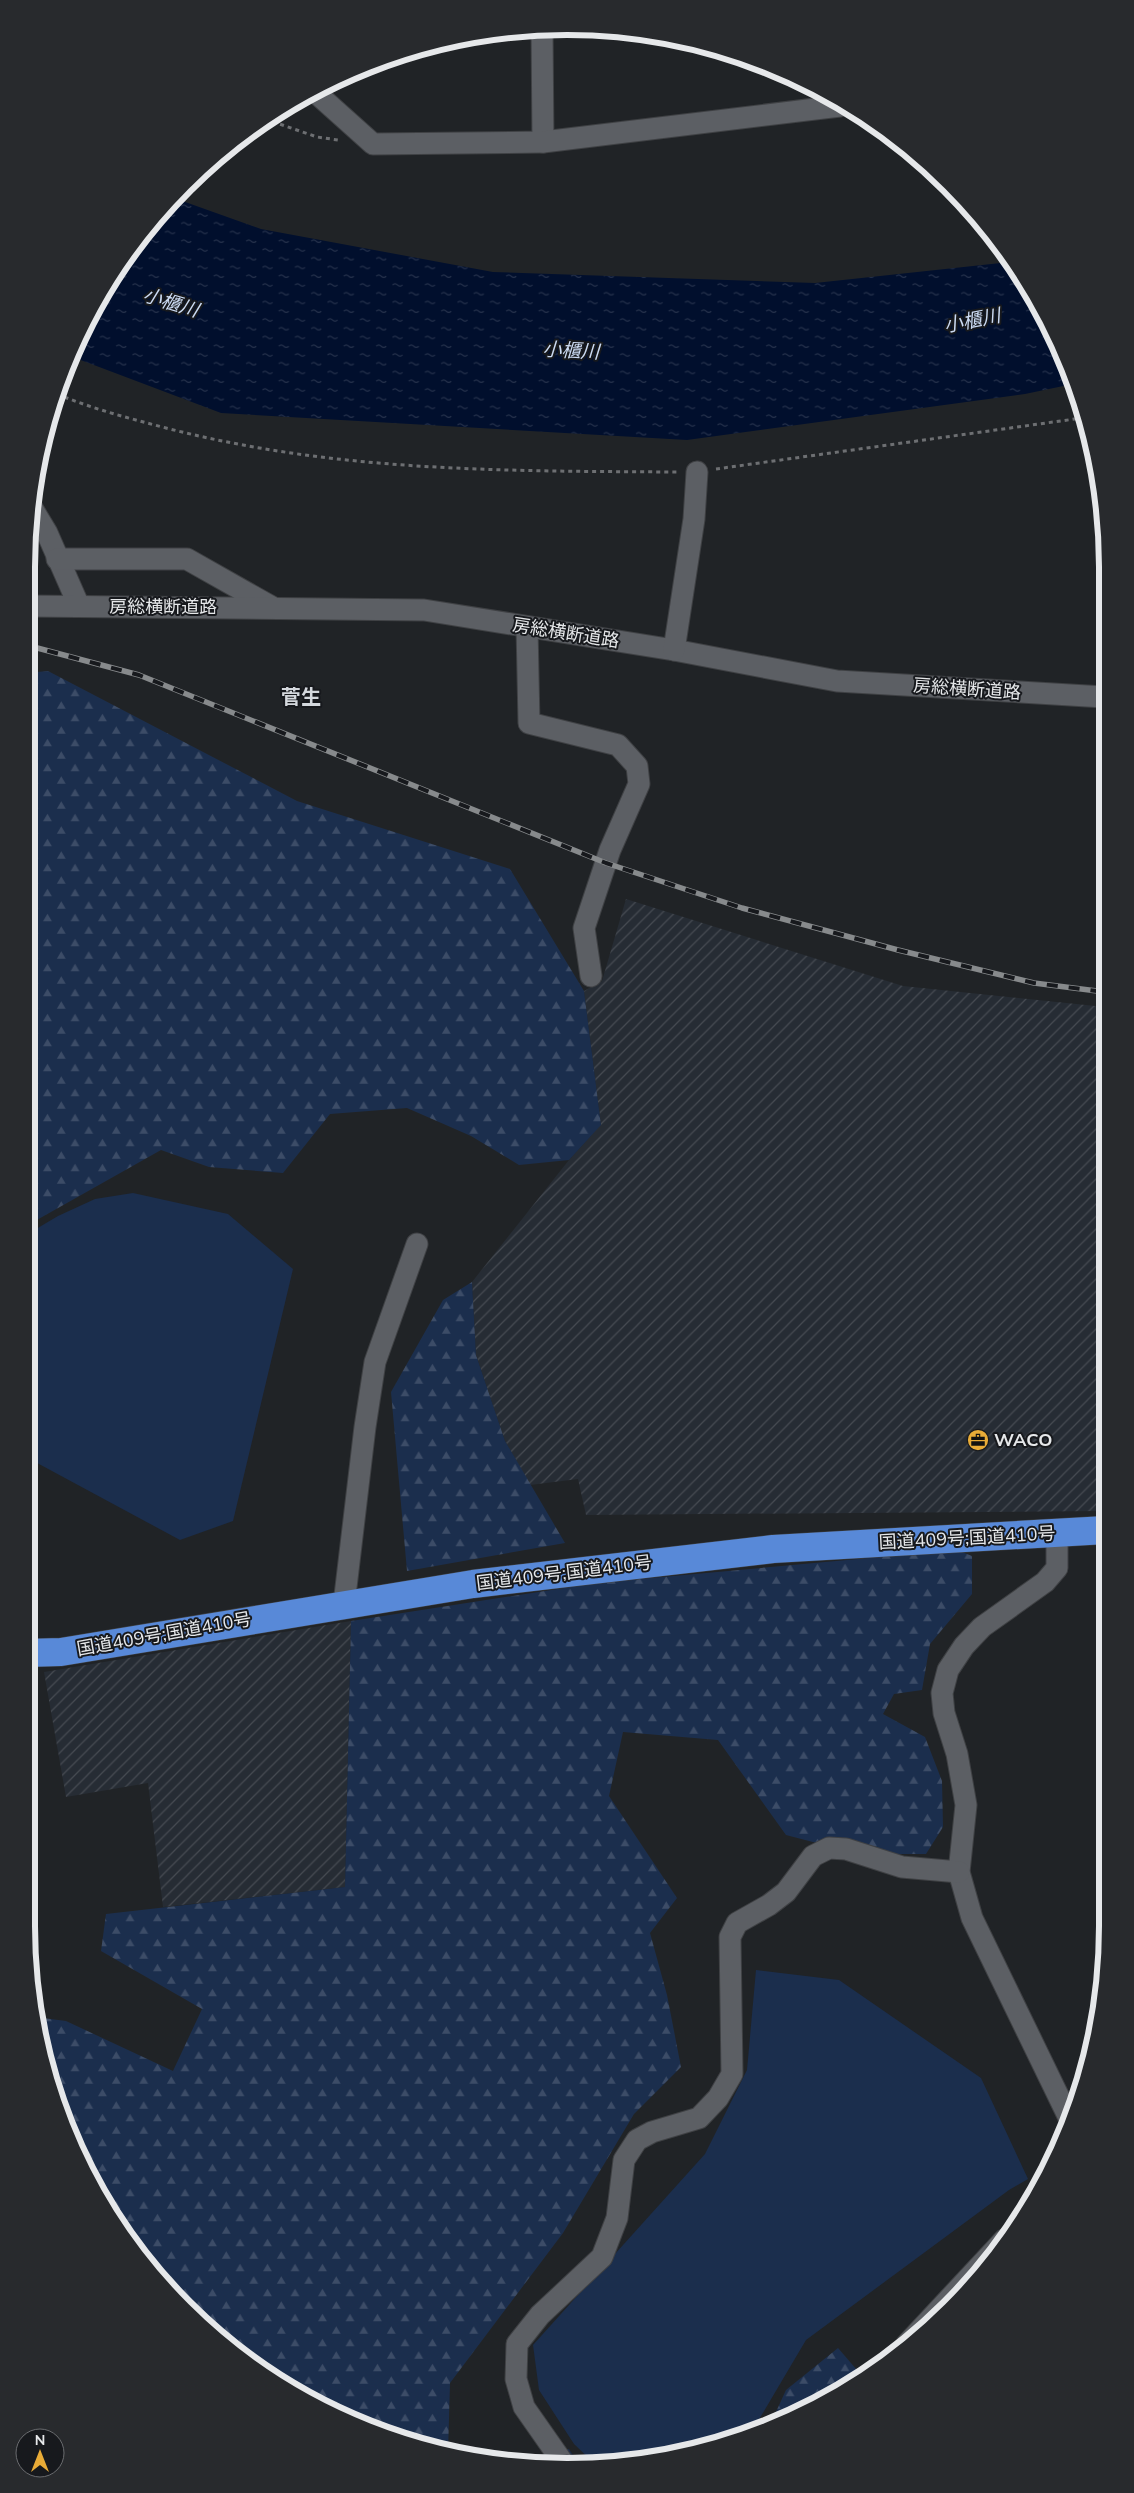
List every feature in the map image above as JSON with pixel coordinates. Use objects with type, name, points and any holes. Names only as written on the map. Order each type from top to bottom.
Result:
[{"type":"highway","name":"国道409号;国道410号","points":[[35,1653],[61,1652],[473,1584],[774,1549],[1099,1530]]},
{"type":"street","points":[[542,36],[543,142]]},
{"type":"street","points":[[320,96],[373,144],[543,142],[834,107]]},
{"type":"street","points":[[674,650],[694,519],[697,472]]},
{"type":"street","points":[[38,518],[47,533],[79,606]]},
{"type":"street","points":[[58,559],[187,559],[272,608]]},
{"type":"street","name":"房総横断道路","points":[[35,606],[424,610],[674,650],[838,681],[1099,696]]},
{"type":"street","points":[[528,627],[529,723],[618,745],[637,766],[639,784],[610,850],[584,928],[591,976]]},
{"type":"street","points":[[344,1604],[365,1427],[375,1362],[417,1244]]},
{"type":"street","points":[[1057,1533],[1057,1568],[1045,1582],[982,1627],[964,1646],[948,1670],[942,1693],[944,1713],[956,1754],[966,1804],[959,1872],[972,1918],[1066,2111]]},
{"type":"street","points":[[560,2458],[524,2407],[516,2379],[517,2344],[540,2315],[602,2257],[617,2218],[624,2160],[637,2140],[652,2132],[699,2118],[718,2098],[732,2074],[730,1937],[737,1923],[769,1905],[786,1892],[813,1856],[829,1848],[846,1849],[902,1867],[959,1872]]},
{"type":"path","points":[[275,123],[317,137],[373,144]]},
{"type":"path","points":[[63,397],[92,409],[220,442],[335,460],[478,471],[697,472],[1078,419]]},
{"type":"shaded area","points":[[626,899],[903,986],[1099,1006],[1099,1511],[586,1515],[578,1479],[530,1485],[505,1441],[476,1355],[472,1282],[569,1160],[601,1125],[584,991],[602,981]]},
{"type":"shaded area","points":[[351,1621],[345,1887],[163,1907],[148,1783],[66,1797],[44,1672]]},
{"type":"green space","points":[[48,671],[297,801],[510,869],[584,991],[601,1125],[569,1160],[519,1165],[471,1136],[407,1108],[330,1114],[283,1173],[209,1167],[161,1150],[35,1221],[35,672]]},
{"type":"green space","points":[[133,1193],[228,1214],[293,1269],[233,1521],[180,1540],[35,1462],[35,1230],[58,1216],[95,1199]]},
{"type":"green space","points":[[472,1282],[476,1355],[505,1441],[565,1543],[407,1571],[391,1392],[443,1300]]},
{"type":"green space","points":[[957,1550],[972,1556],[972,1594],[930,1644],[922,1690],[894,1694],[883,1714],[925,1737],[942,1781],[943,1827],[926,1854],[894,1854],[886,1861],[786,1835],[718,1740],[623,1732],[609,1796],[677,1898],[650,1933],[667,1995],[681,2067],[634,2114],[563,2233],[450,2383],[448,2445],[396,2430],[363,2418],[301,2387],[243,2348],[216,2326],[167,2277],[145,2250],[106,2192],[75,2130],[53,2064],[43,2018],[66,2021],[173,2071],[202,2009],[101,1951],[106,1914],[345,1887],[351,1621],[596,1583]]},
{"type":"green space","points":[[756,1970],[839,1980],[981,2078],[1028,2179],[1009,2190],[806,2340],[757,2423],[705,2440],[671,2448],[588,2457],[574,2444],[539,2390],[533,2345],[705,2154],[747,2070]]},
{"type":"green space","points":[[838,2348],[858,2371],[833,2387],[774,2417],[786,2390]]},
{"type":"green space","points":[[569,2449],[574,2458],[567,2458],[542,2457]]},
{"type":"water","name":"小櫃川","points":[[182,201],[261,229],[493,272],[815,283],[1003,263],[1028,301],[1059,363],[1067,385],[1025,394],[687,440],[221,413],[77,359],[106,301],[125,271],[145,243]]},
{"type":"railway","points":[[35,647],[139,675],[606,863],[742,908],[898,950],[1034,983],[1099,991]]},
{"type":"place","name":"WACO","points":[[978,1440]]},
{"type":"district","name":"菅生","points":[[301,697]]}]
